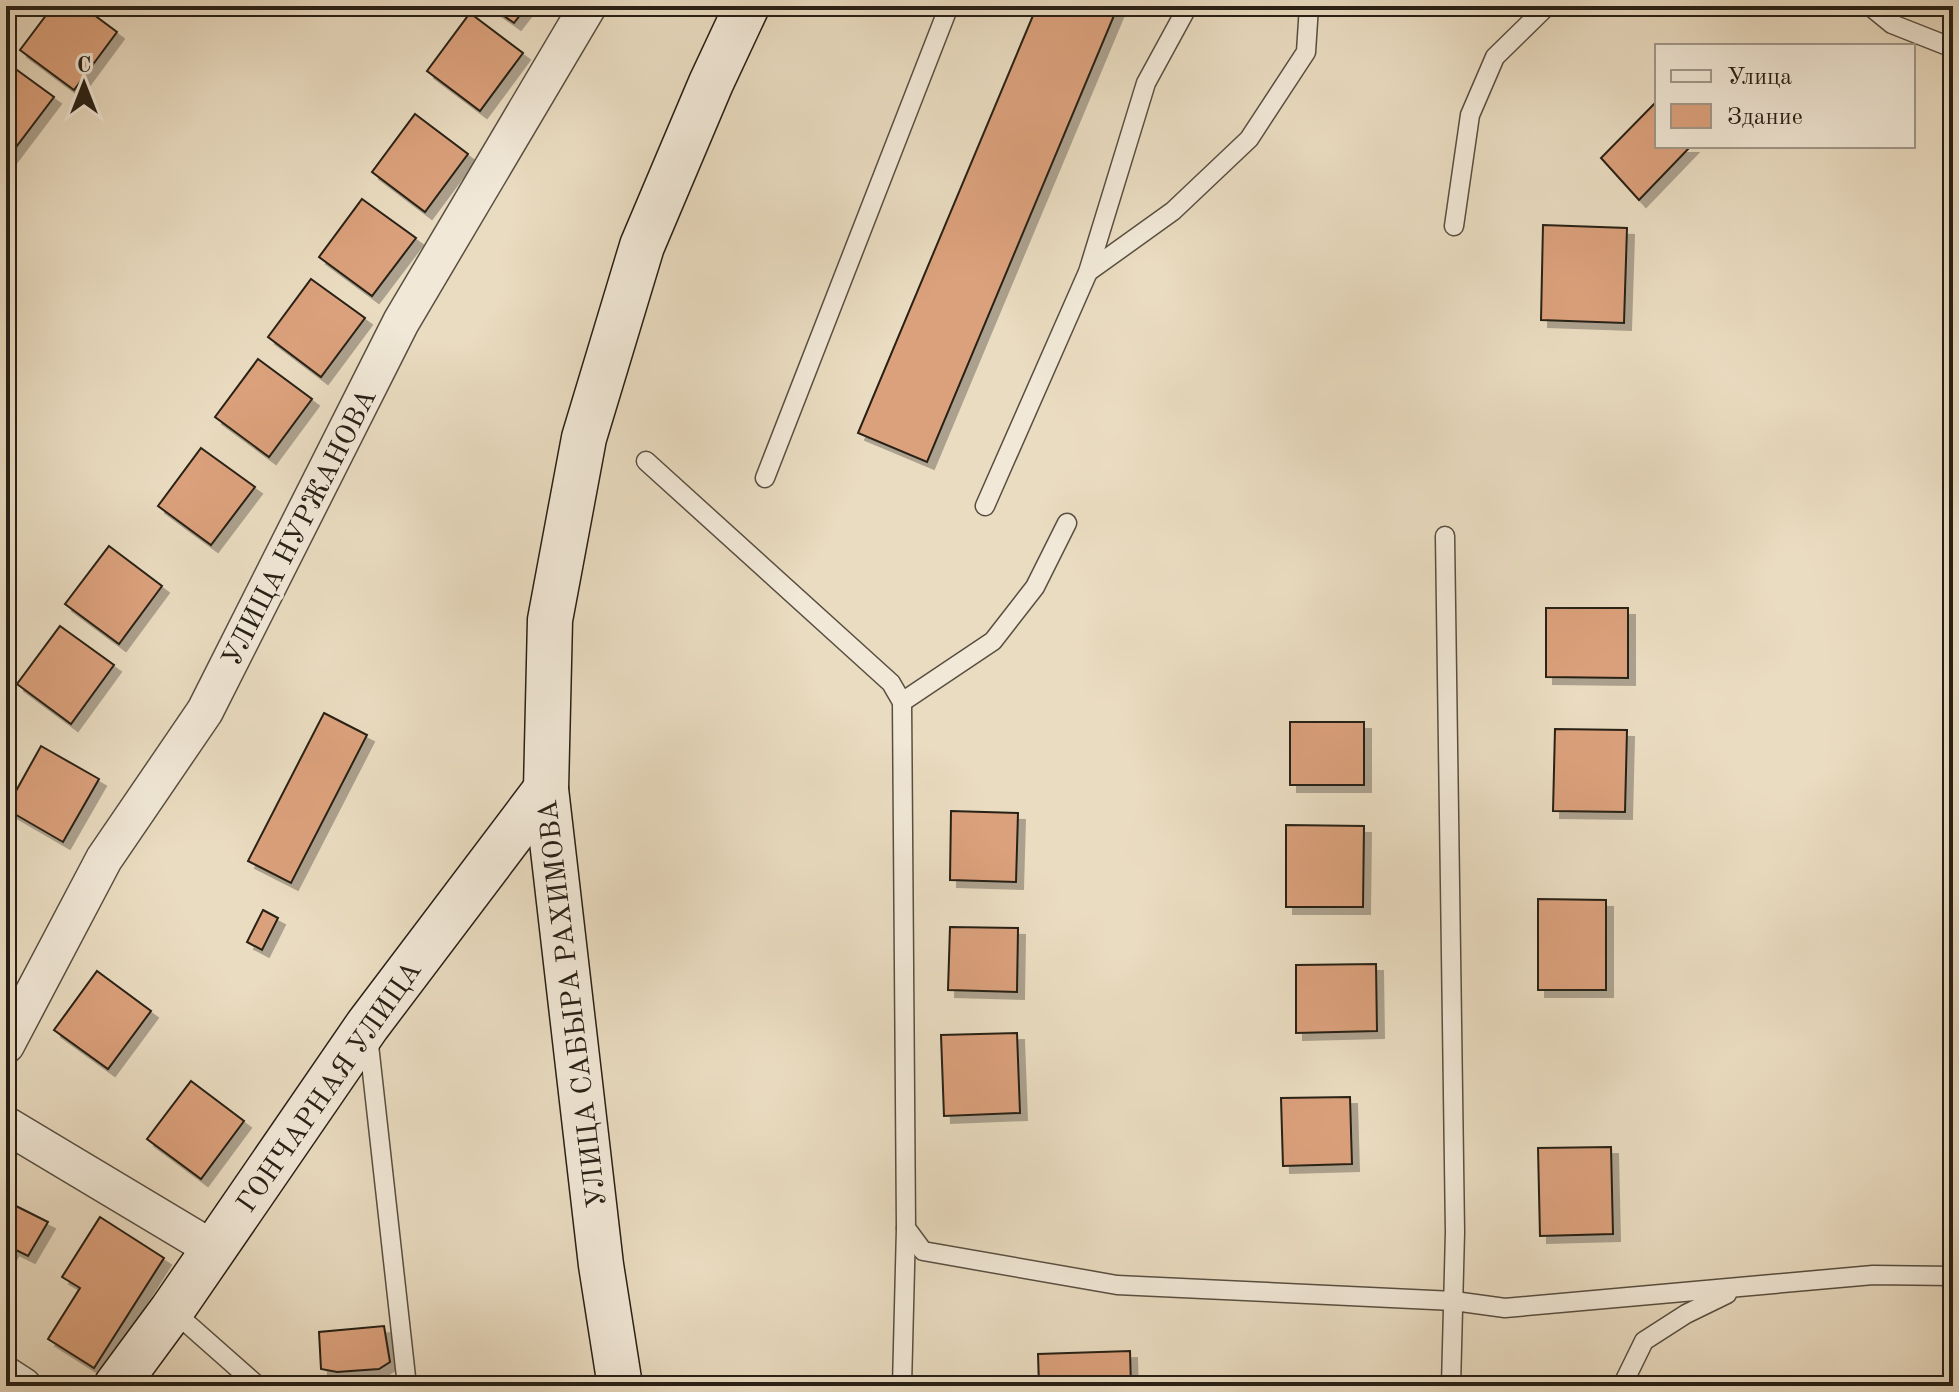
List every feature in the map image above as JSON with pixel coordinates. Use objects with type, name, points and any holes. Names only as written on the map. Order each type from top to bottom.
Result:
[{"type":"main road","name":"УЛИЦА САБЫРА РАХИМОВА","points":[[620,1386],[601,1265],[546,789],[550,620],[584,438],[642,246],[747,6]]},
{"type":"main road","name":"ГОНЧАРНАЯ УЛИЦА","points":[[116,1386],[172,1310],[367,1026],[546,789]]},
{"type":"street","name":"УЛИЦА НУРЖАНОВА","points":[[6,1045],[104,859],[205,711],[401,322],[588,6]]},
{"type":"street","points":[[6,1125],[213,1249]]},
{"type":"street","points":[[6,1375],[23,1386]]},
{"type":"lane","points":[[765,478],[949,6]]},
{"type":"lane","points":[[985,506],[1088,272],[1146,83],[1188,6]]},
{"type":"lane","points":[[1088,272],[1173,211],[1249,139],[1306,52],[1309,6]]},
{"type":"lane","points":[[1454,226],[1470,115],[1495,57],[1547,6]]},
{"type":"lane","points":[[1870,6],[1892,24],[1953,48]]},
{"type":"lane","points":[[646,461],[891,683],[902,702],[906,1228],[902,1386]]},
{"type":"lane","points":[[902,702],[993,641],[1035,587],[1067,523]]},
{"type":"lane","points":[[1445,536],[1454,1301],[1451,1386]]},
{"type":"lane","points":[[367,1026],[407,1386]]},
{"type":"lane","points":[[906,1228],[923,1251],[1117,1285],[1454,1301],[1505,1308],[1873,1275],[1953,1276]]},
{"type":"lane","points":[[1622,1386],[1644,1341],[1686,1314],[1741,1287]]},
{"type":"lane","points":[[172,1310],[258,1386]]},
{"type":"building","points":[[53,6],[82,6],[117,32],[74,90],[20,50]]},
{"type":"building","points":[[490,6],[527,6],[514,23]]},
{"type":"building","points":[[1037,6],[1118,6],[927,462],[858,433]]},
{"type":"building","points":[[470,13],[523,53],[480,111],[427,71]]},
{"type":"building","points":[[6,62],[54,97],[10,155],[6,152]]},
{"type":"building","points":[[1655,103],[1655,148],[1689,148],[1639,200],[1601,158]]},
{"type":"building","points":[[415,114],[468,154],[425,212],[372,172]]},
{"type":"building","points":[[362,199],[416,238],[372,296],[319,257]]},
{"type":"building","points":[[1543,225],[1627,228],[1624,323],[1541,320]]},
{"type":"building","points":[[311,279],[365,318],[321,377],[268,337]]},
{"type":"building","points":[[258,359],[312,399],[269,457],[215,417]]},
{"type":"building","points":[[201,448],[255,487],[211,545],[158,506]]},
{"type":"building","points":[[109,546],[162,586],[119,644],[65,604]]},
{"type":"building","points":[[1546,608],[1628,608],[1628,678],[1546,677]]},
{"type":"building","points":[[60,626],[114,665],[71,724],[17,684]]},
{"type":"building","points":[[324,713],[367,735],[291,883],[248,861]]},
{"type":"building","points":[[1290,722],[1364,722],[1364,785],[1290,785]]},
{"type":"building","points":[[1555,729],[1627,730],[1625,812],[1553,811]]},
{"type":"building","points":[[41,746],[99,779],[63,842],[6,809]]},
{"type":"building","points":[[951,811],[1018,813],[1016,882],[950,880]]},
{"type":"building","points":[[1286,825],[1364,826],[1363,907],[1286,907]]},
{"type":"building","points":[[1538,899],[1606,900],[1606,990],[1538,990]]},
{"type":"building","points":[[263,910],[278,918],[262,950],[247,942]]},
{"type":"building","points":[[950,927],[1018,928],[1017,992],[948,990]]},
{"type":"building","points":[[1376,964],[1377,1031],[1296,1033],[1296,965]]},
{"type":"building","points":[[97,971],[151,1011],[108,1069],[54,1030]]},
{"type":"building","points":[[1017,1033],[1020,1113],[944,1116],[941,1035]]},
{"type":"building","points":[[191,1081],[244,1121],[201,1179],[147,1139]]},
{"type":"building","points":[[1350,1097],[1352,1164],[1283,1166],[1281,1098]]},
{"type":"building","points":[[1611,1147],[1613,1234],[1540,1236],[1538,1148]]},
{"type":"building","points":[[6,1201],[48,1222],[28,1256],[12,1248],[6,1259]]},
{"type":"building","points":[[100,1217],[164,1258],[94,1368],[48,1339],[80,1288],[62,1277]]},
{"type":"building","points":[[384,1326],[390,1362],[379,1369],[337,1372],[321,1369],[319,1332]]},
{"type":"building","points":[[1130,1351],[1131,1386],[1039,1386],[1038,1354]]}]
